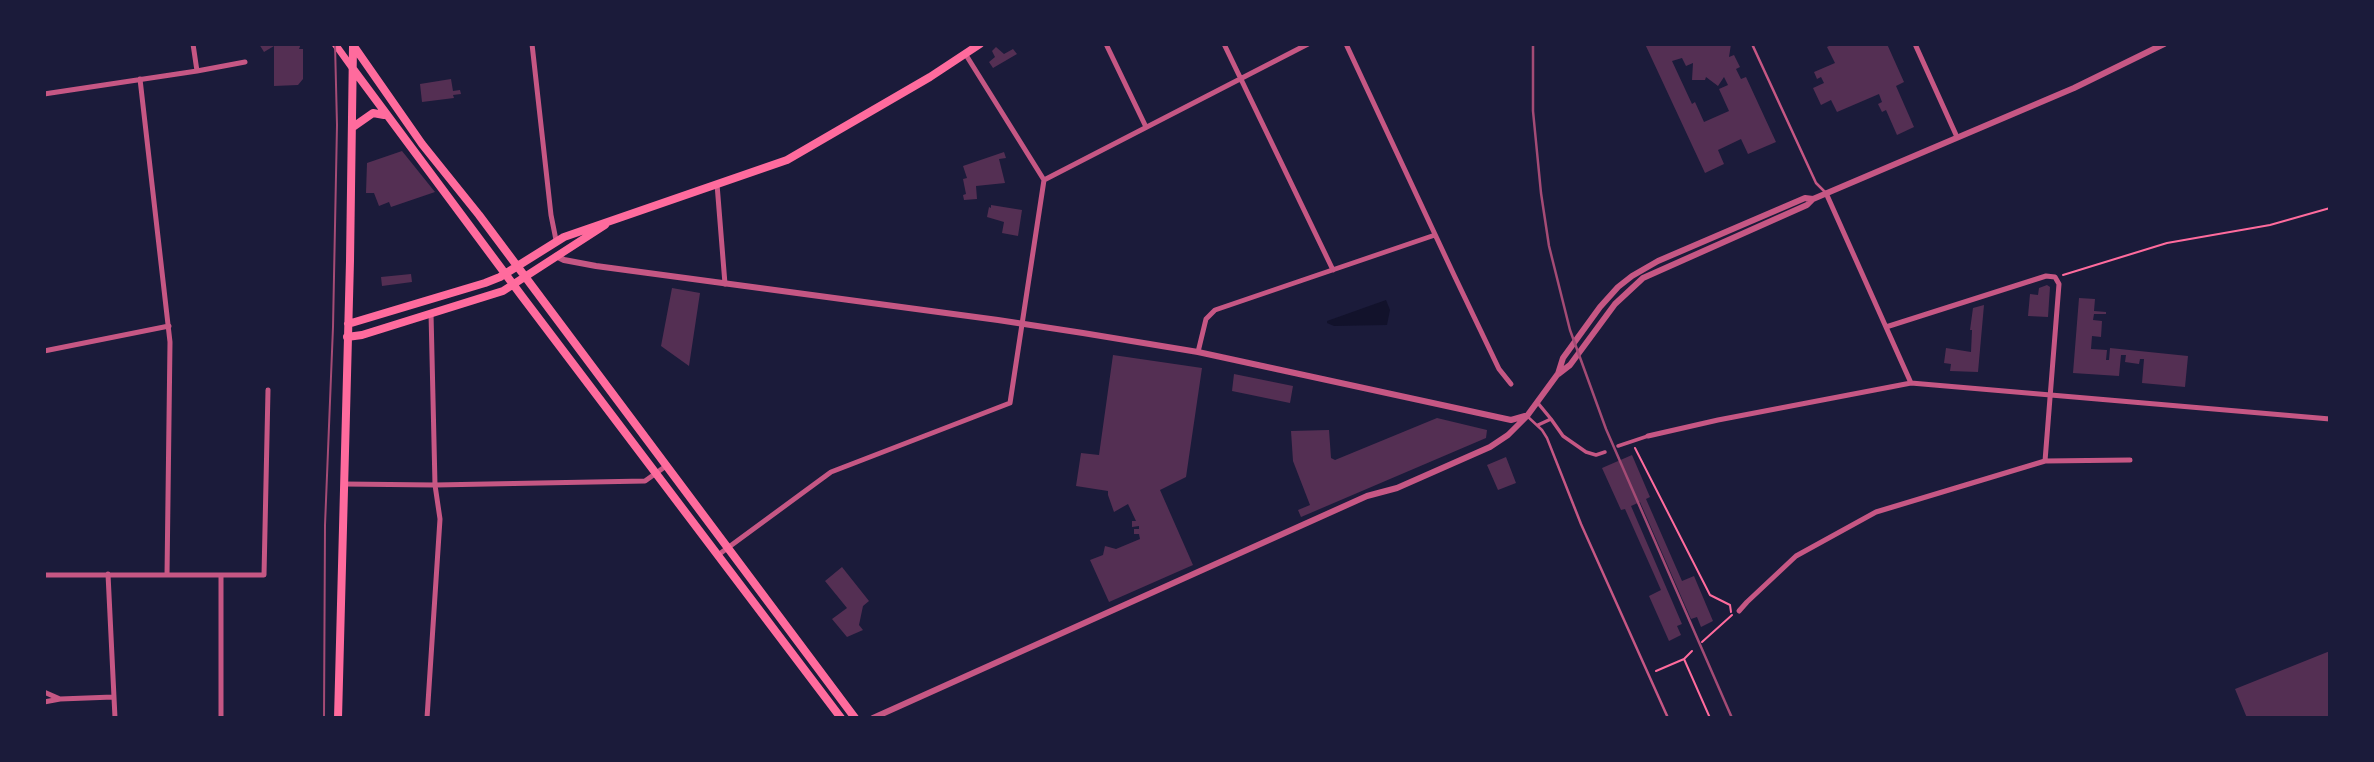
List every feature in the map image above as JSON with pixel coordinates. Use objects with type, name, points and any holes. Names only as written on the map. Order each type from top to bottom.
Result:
[{"type":"main road","points":[[335,44],[385,115],[666,467],[855,718]]},
{"type":"main road","points":[[338,718],[353,127],[352,44]]},
{"type":"main road","points":[[352,44],[422,144],[475,209],[515,276],[657,473],[841,718]]},
{"type":"main road","points":[[347,337],[366,334],[496,294],[556,240],[799,155],[967,55],[981,44]]},
{"type":"main road","points":[[353,127],[373,113],[385,115]]},
{"type":"main road","points":[[348,324],[515,276],[556,256],[620,218]]},
{"type":"street","points":[[193,44],[197,71]]},
{"type":"street","points":[[532,44],[556,240]]},
{"type":"street","points":[[1106,44],[1146,127]]},
{"type":"street","points":[[1224,44],[1333,270]]},
{"type":"street","points":[[1044,180],[1308,44]]},
{"type":"street","points":[[1346,44],[1499,369],[1511,384]]},
{"type":"street","points":[[1915,44],[1957,137]]},
{"type":"street","points":[[873,718],[1355,501],[1397,488],[1478,453],[1501,440],[1527,416],[1557,375],[1570,365],[1615,304],[1643,278],[1807,205],[1826,193],[2074,88],[2164,44]]},
{"type":"street","points":[[718,555],[831,472],[1010,403],[1044,180],[967,55]]},
{"type":"street","points":[[44,94],[245,62]]},
{"type":"street","points":[[140,79],[169,326],[167,575]]},
{"type":"street","points":[[717,184],[725,284]]},
{"type":"street","points":[[1826,193],[1911,383]]},
{"type":"street","points":[[1198,352],[1206,319],[1215,310],[1435,235]]},
{"type":"street","points":[[556,256],[596,267],[1023,323],[1198,352],[1511,419],[1527,416]]},
{"type":"street","points":[[1886,327],[2046,275],[2055,277],[2059,284],[2045,461]]},
{"type":"street","points":[[427,718],[440,519],[435,485],[431,313]]},
{"type":"street","points":[[44,351],[169,326]]},
{"type":"street","points":[[1618,446],[1648,436],[1718,420],[1911,383],[2330,419]]},
{"type":"street","points":[[44,575],[264,575],[268,390]]},
{"type":"street","points":[[1537,402],[1563,436],[1586,452],[1595,455],[1605,452]]},
{"type":"street","points":[[1538,425],[1552,419]]},
{"type":"street","points":[[1740,611],[1796,556],[1869,515],[2045,461],[2130,460]]},
{"type":"street","points":[[344,484],[645,481],[666,467]]},
{"type":"street","points":[[108,575],[115,718]]},
{"type":"street","points":[[221,575],[221,718]]},
{"type":"street","points":[[44,692],[60,699]]},
{"type":"street","points":[[44,702],[113,698]]},
{"type":"lane","points":[[1752,44],[1816,183],[1826,193]]},
{"type":"lane","points":[[1527,416],[1538,425],[1546,438],[1668,718]]},
{"type":"path","points":[[2055,277],[2167,243],[2270,225],[2330,208]]},
{"type":"path","points":[[1632,441],[1710,595],[1730,606],[1732,615]]},
{"type":"path","points":[[1703,642],[1740,611]]},
{"type":"path","points":[[1648,674],[1684,659],[1692,651]]},
{"type":"path","points":[[1684,659],[1710,718]]},
{"type":"shaded area","points":[[1386,300],[1390,310],[1387,325],[1334,326],[1327,323],[1327,321]]},
{"type":"building","points":[[259,44],[301,44],[299,49],[303,49],[303,79],[298,85],[274,86],[274,46],[264,52]]},
{"type":"building","points":[[1645,44],[1731,44],[1729,57],[1734,55],[1740,67],[1736,69],[1741,79],[1746,77],[1776,142],[1748,154],[1741,139],[1718,150],[1724,164],[1705,173]],"holes":[[[1682,58],[1686,66],[1693,63],[1692,80],[1705,80],[1706,77],[1718,86],[1724,77],[1728,85],[1719,89],[1729,111],[1704,122],[1695,102],[1692,104],[1672,61]]]},
{"type":"building","points":[[1833,44],[1887,44],[1904,82],[1896,86],[1914,127],[1897,135],[1886,110],[1882,112],[1878,104],[1882,102],[1879,94],[1837,112],[1831,100],[1821,105],[1813,88],[1824,83],[1821,77],[1817,79],[1814,72],[1835,63],[1827,47]]},
{"type":"building","points":[[996,47],[1004,54],[1013,49],[1017,54],[993,68],[989,62],[995,57],[992,51]]},
{"type":"building","points":[[451,79],[453,91],[460,90],[461,94],[453,95],[454,98],[422,102],[420,84]]},
{"type":"building","points":[[402,151],[435,192],[391,207],[389,202],[379,206],[374,193],[366,193],[367,163]]},
{"type":"building","points":[[1004,152],[1006,158],[999,159],[1005,183],[976,186],[977,199],[964,200],[963,195],[966,194],[963,179],[967,178],[963,166]]},
{"type":"building","points":[[991,205],[1022,210],[1018,236],[1002,233],[1004,222],[987,217]]},
{"type":"building","points":[[411,274],[412,282],[382,286],[381,277]]},
{"type":"building","points":[[2047,285],[2050,287],[2048,317],[2028,316],[2030,294],[2038,295],[2039,288]]},
{"type":"building","points":[[672,288],[700,293],[689,366],[661,346]]},
{"type":"building","points":[[2079,298],[2095,299],[2094,311],[2106,312],[2094,314],[2093,320],[2102,321],[2101,337],[2092,336],[2091,349],[2107,350],[2106,360],[2109,360],[2110,348],[2188,356],[2185,387],[2142,383],[2144,359],[2140,359],[2139,364],[2125,362],[2126,355],[2121,355],[2119,376],[2073,373]]},
{"type":"building","points":[[1984,305],[1978,372],[1950,371],[1951,364],[1944,363],[1946,348],[1971,352],[1973,308]]},
{"type":"building","points":[[1113,355],[1202,368],[1186,477],[1160,490],[1193,565],[1109,602],[1090,560],[1103,555],[1105,546],[1116,549],[1140,539],[1139,534],[1134,534],[1134,529],[1139,529],[1139,526],[1132,527],[1132,521],[1136,521],[1128,504],[1114,512],[1108,491],[1076,486],[1081,453],[1099,455]]},
{"type":"building","points":[[1234,374],[1293,386],[1290,403],[1232,391]]},
{"type":"building","points":[[1437,418],[1487,430],[1486,438],[1301,517],[1298,510],[1310,505],[1293,461],[1291,431],[1329,430],[1331,458],[1335,460]]},
{"type":"building","points":[[1632,455],[1650,497],[1646,499],[1682,581],[1694,576],[1713,621],[1701,627],[1697,617],[1691,619],[1640,502],[1631,506],[1682,624],[1677,626],[1681,635],[1669,641],[1649,596],[1661,590],[1625,509],[1621,510],[1602,468]]},
{"type":"building","points":[[1506,457],[1516,483],[1498,490],[1487,465]]},
{"type":"building","points":[[842,567],[869,601],[863,606],[859,625],[863,630],[847,637],[832,619],[847,608],[825,581]]},
{"type":"building","points":[[2330,651],[2330,718],[2247,718],[2235,689]]},
{"type":"tram line","points":[[324,718],[325,525],[337,125],[335,44]]},
{"type":"railway","points":[[1533,44],[1533,111],[1541,193],[1549,246],[1570,330],[1606,429],[1732,718]]}]
